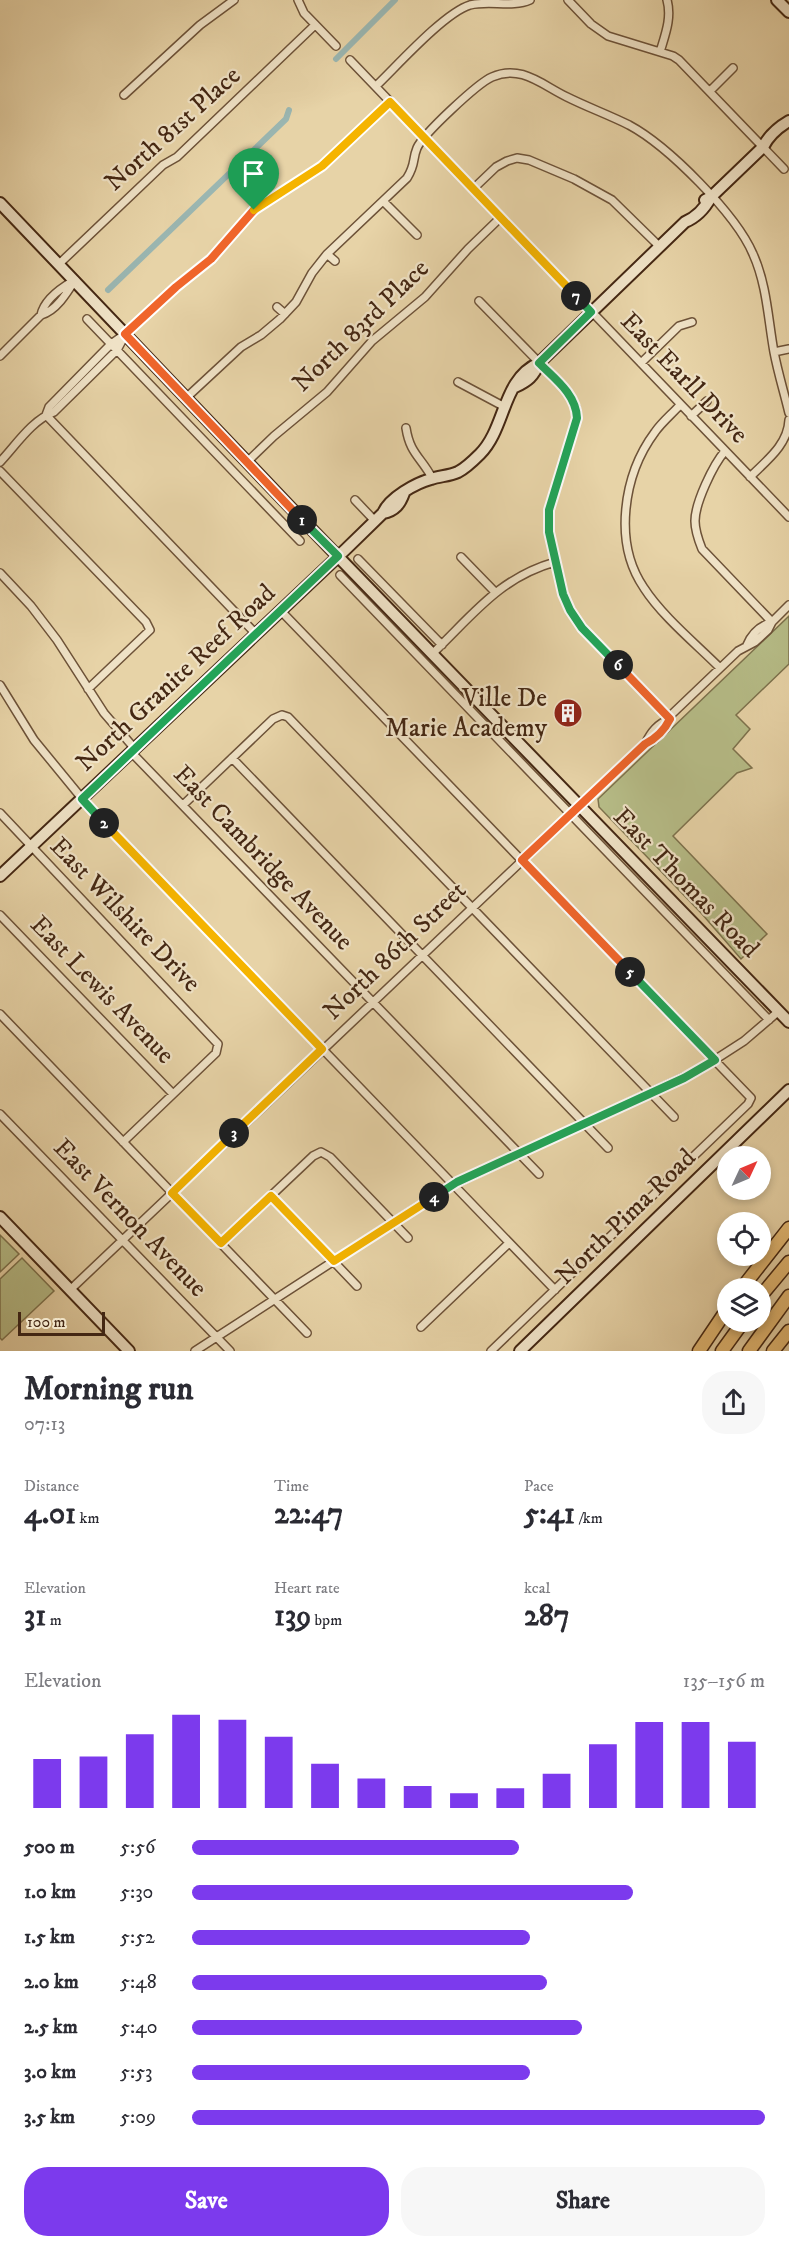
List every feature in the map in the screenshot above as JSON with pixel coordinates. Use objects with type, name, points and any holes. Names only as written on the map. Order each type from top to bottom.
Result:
[{"type":"highway","points":[[750,1278],[789,1228]]},
{"type":"highway","points":[[771,1284],[789,1262]]},
{"type":"highway","points":[[748,1351],[789,1296]]},
{"type":"highway","points":[[699,1351],[717,1324]]},
{"type":"highway","points":[[772,1351],[789,1330]]},
{"type":"highway","points":[[722,1351],[736,1332]]},
{"type":"main road","points":[[777,0],[789,12]]},
{"type":"main road","name":"North Granite Reef Road","points":[[0,876],[375,521],[395,497],[432,478],[458,472],[481,453],[495,435],[503,406],[522,374],[529,367],[539,363],[685,222],[688,214],[702,201],[711,197],[763,147]]},
{"type":"main road","name":"East Thomas Road","points":[[0,202],[432,654],[789,1020]]},
{"type":"main road","name":"North Pima Road","points":[[520,1351],[789,1090]]},
{"type":"main road","points":[[0,1217],[129,1351]]},
{"type":"street","points":[[124,95],[200,25],[234,0]]},
{"type":"street","points":[[298,0],[304,13],[336,46]]},
{"type":"street","points":[[376,86],[455,12],[473,5],[530,0]]},
{"type":"street","points":[[568,0],[600,32],[619,41],[673,56],[684,64],[784,169]]},
{"type":"street","points":[[660,52],[669,10],[667,0]]},
{"type":"street","points":[[669,10],[678,10]]},
{"type":"street","name":"North 81st Place","points":[[58,264],[163,165],[177,157],[315,25]]},
{"type":"street","name":"East Earll Drive","points":[[350,60],[789,517]]},
{"type":"street","points":[[710,91],[733,68]]},
{"type":"street","points":[[179,415],[189,400],[241,347],[266,331],[296,302],[312,273],[327,254],[412,170],[417,149],[424,138],[477,86],[491,77],[508,73],[526,74],[568,98],[629,125],[668,153],[731,219],[753,253],[764,290],[774,352],[789,413]]},
{"type":"street","points":[[46,416],[50,407],[111,344],[211,259],[254,210],[322,166],[390,102]]},
{"type":"street","points":[[473,189],[496,167],[507,161],[517,158],[529,160],[574,179],[612,200],[659,246]]},
{"type":"street","points":[[383,201],[417,235]]},
{"type":"street","name":"North 83rd Place","points":[[247,462],[327,392],[372,341],[425,297],[468,249],[500,218]]},
{"type":"street","points":[[327,254],[335,261]]},
{"type":"street","points":[[1,354],[41,315],[43,307],[62,287],[75,280]]},
{"type":"street","points":[[479,300],[567,391],[576,408],[576,426],[549,510],[549,532],[555,562],[563,594],[570,610],[582,628],[670,719]]},
{"type":"street","points":[[277,307],[285,314]]},
{"type":"street","points":[[87,319],[300,540]]},
{"type":"street","points":[[640,363],[680,326],[692,322]]},
{"type":"street","points":[[0,462],[117,350],[125,334]]},
{"type":"street","points":[[774,352],[789,349]]},
{"type":"street","points":[[458,382],[503,406]]},
{"type":"street","points":[[691,416],[707,401]]},
{"type":"street","points":[[680,405],[655,431],[638,464],[627,501],[626,543],[635,574],[650,596],[720,668]]},
{"type":"street","points":[[46,416],[256,634]]},
{"type":"street","points":[[750,477],[780,446],[785,438],[789,420]]},
{"type":"street","points":[[406,428],[411,450],[432,478]]},
{"type":"street","points":[[724,451],[709,476],[694,519],[697,535],[702,549],[772,621]]},
{"type":"street","points":[[0,471],[146,622],[150,630],[88,689]]},
{"type":"street","points":[[264,503],[276,492]]},
{"type":"street","points":[[355,500],[375,521]]},
{"type":"street","points":[[461,556],[495,592]]},
{"type":"street","points":[[358,559],[442,645]]},
{"type":"street","points":[[432,654],[495,592],[525,572],[555,562]]},
{"type":"street","name":"East Cambridge Avenue","points":[[0,573],[31,606],[57,640],[104,713],[133,751],[539,1174]]},
{"type":"street","name":"East Thomas Road","points":[[340,575],[769,1020]]},
{"type":"street","name":"North 86th Street","points":[[70,1290],[645,744],[655,739],[665,729],[672,714],[747,645],[750,637],[762,625],[772,621],[789,605]]},
{"type":"street","points":[[281,610],[749,1095],[751,1100],[491,1351]]},
{"type":"street","points":[[0,685],[34,740],[82,799],[555,1290]]},
{"type":"street","points":[[183,805],[273,719],[282,715],[290,719],[674,1116]]},
{"type":"street","points":[[232,758],[608,1148]]},
{"type":"street","name":"East Wilshire Drive","points":[[0,813],[216,1039],[219,1046],[216,1053],[173,1094]]},
{"type":"street","name":"East Lewis Avenue","points":[[0,915],[173,1094]]},
{"type":"street","points":[[195,1351],[453,1185],[651,1093],[715,1060],[744,1041],[779,1011]]},
{"type":"street","points":[[0,1014],[307,1333]]},
{"type":"street","points":[[123,1142],[173,1094]]},
{"type":"street","name":"East Vernon Avenue","points":[[0,1114],[230,1351]]},
{"type":"street","points":[[221,1243],[313,1156],[321,1152],[330,1157],[408,1238]]},
{"type":"street","points":[[271,1196],[357,1286]]},
{"type":"street","points":[[422,1327],[509,1243]]},
{"type":"green space","points":[[789,616],[789,664],[736,715],[750,729],[733,749],[752,768],[737,773],[673,836],[767,934],[741,959],[702,914],[599,807],[598,799]]},
{"type":"green space","points":[[0,1235],[19,1254],[0,1272]]},
{"type":"green space","points":[[22,1258],[54,1291],[2,1340],[0,1338],[0,1279]]},
{"type":"waterway","points":[[336,59],[395,0]]},
{"type":"waterway","points":[[108,290],[286,119],[289,110]]},
{"type":"place","name":"Ville De Marie Academy","points":[[568,713]]},
{"type":"route","points":[[390,102],[591,312],[539,363],[567,391],[576,408],[577,418],[549,510],[549,532],[563,594],[577,621],[670,719],[665,729],[655,739],[645,744],[522,860],[715,1060],[684,1078],[457,1182],[334,1261],[271,1196],[221,1243],[172,1193],[322,1049],[82,799],[338,556],[125,334],[176,287],[211,259],[254,210],[322,166],[390,102]]}]
